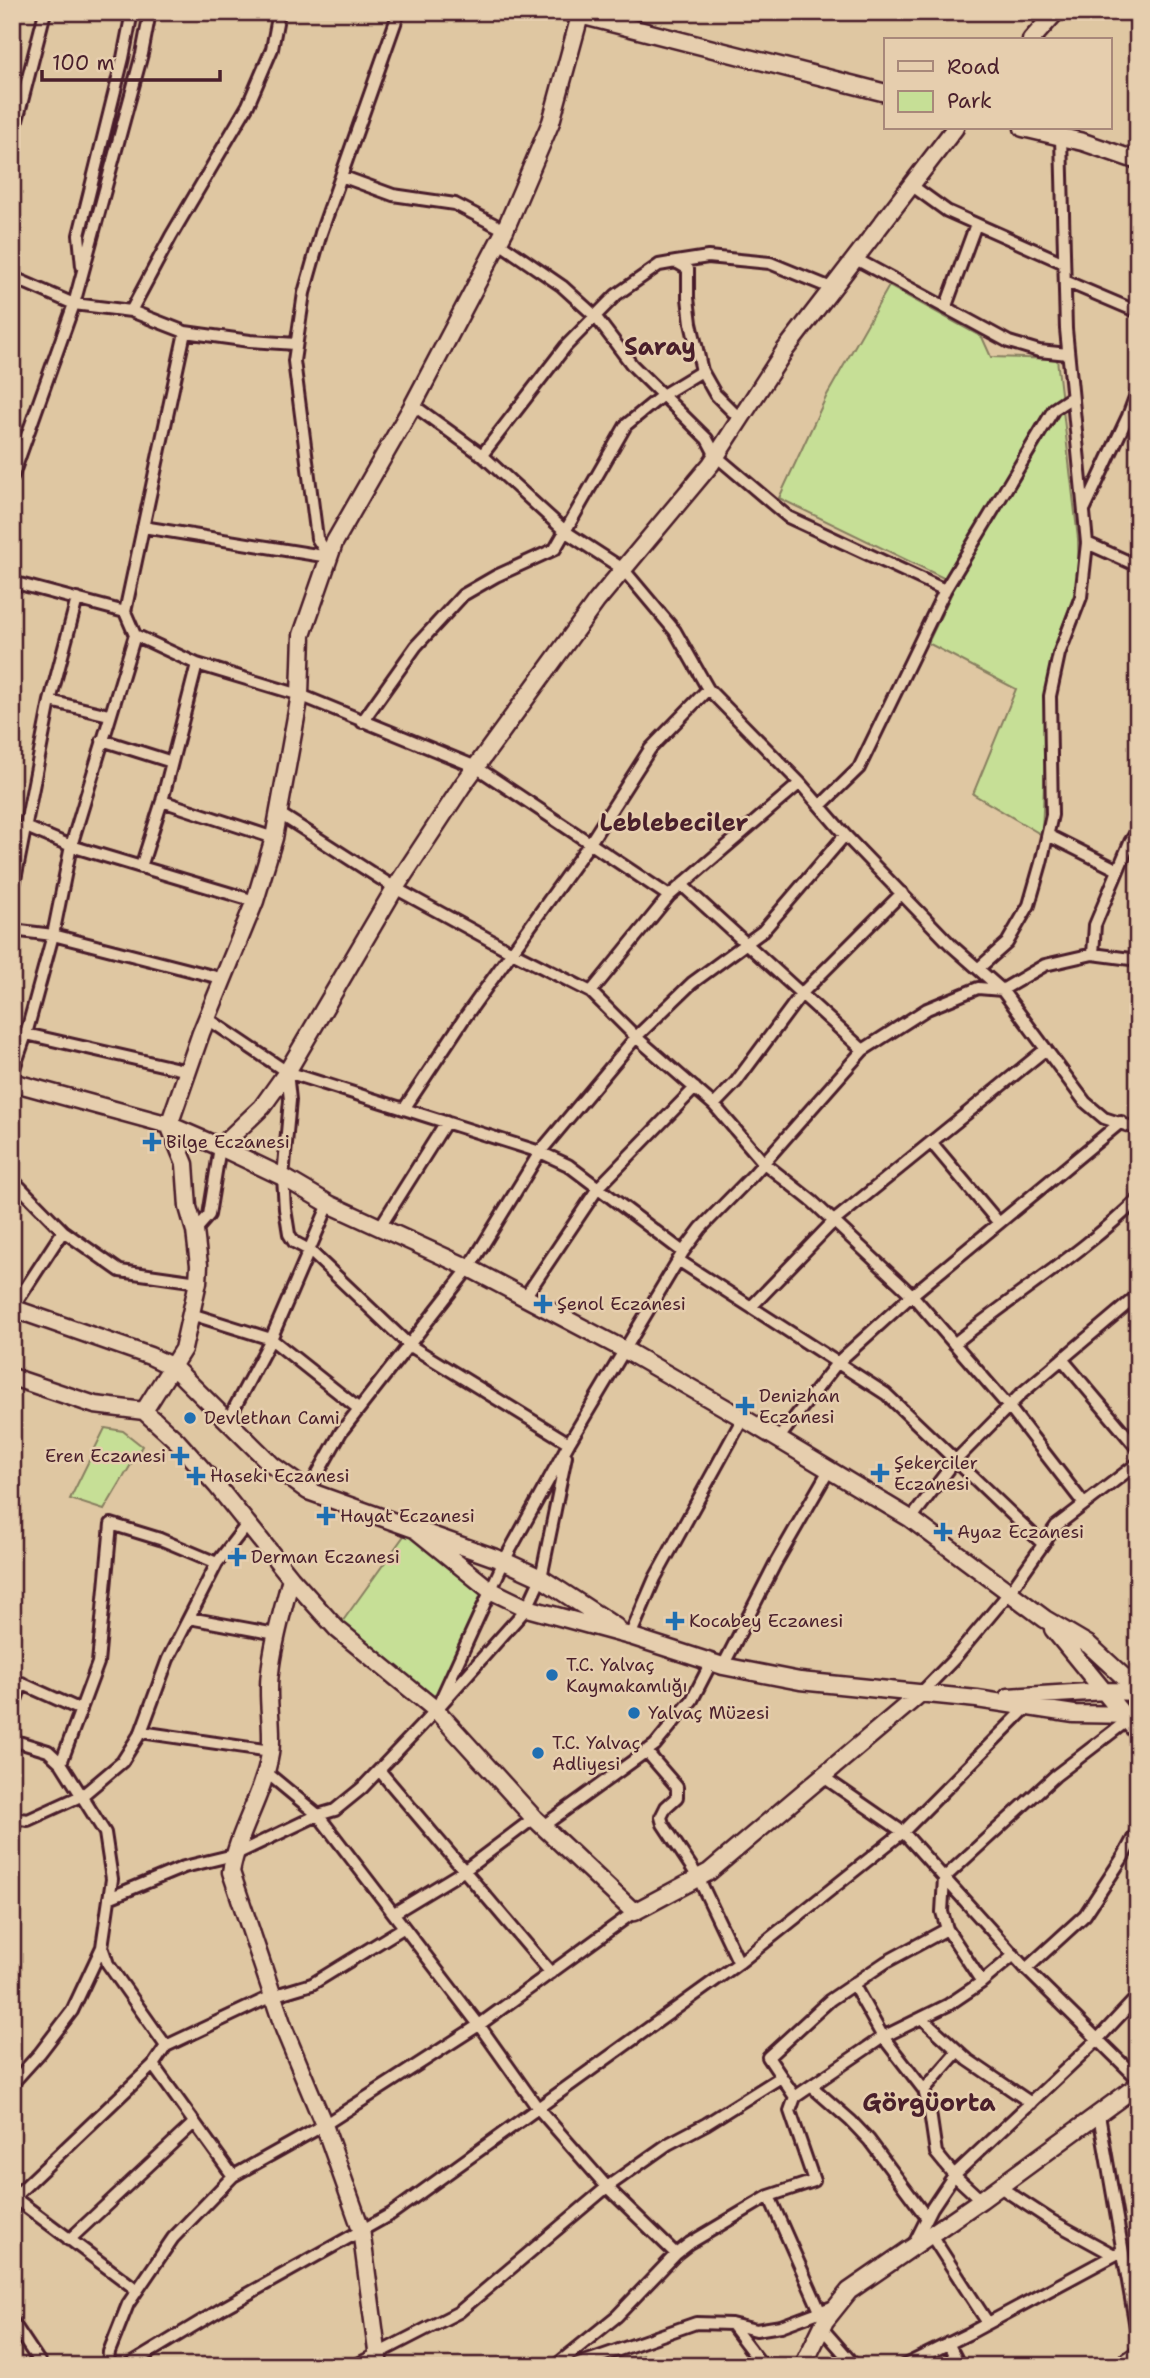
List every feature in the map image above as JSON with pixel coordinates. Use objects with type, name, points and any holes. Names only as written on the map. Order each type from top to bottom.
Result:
[{"type":"street","points":[[12,139],[45,12]]},
{"type":"street","points":[[83,272],[79,235],[132,12]]},
{"type":"street","points":[[12,478],[74,304],[142,54],[150,12]]},
{"type":"street","points":[[131,311],[247,104],[272,49],[279,12]]},
{"type":"street","points":[[329,557],[317,538],[294,360],[296,344],[303,293],[321,233],[399,12]]},
{"type":"street","points":[[1033,38],[1056,12]]},
{"type":"street","points":[[144,1411],[183,1349],[198,1282],[199,1265],[195,1231],[188,1207],[185,1164],[169,1125],[255,901],[274,838],[300,695],[302,635],[334,543],[413,405],[501,236],[551,122],[576,13],[884,92]]},
{"type":"street","points":[[195,1231],[209,1215],[220,1147],[262,1107],[287,1072],[395,888],[476,767],[596,602],[716,456],[785,350],[953,130]]},
{"type":"street","points":[[1031,130],[1138,161]]},
{"type":"street","points":[[979,968],[1007,943],[1029,905],[1048,835],[1052,815],[1050,696],[1059,653],[1081,597],[1087,544],[1068,354],[1061,137]]},
{"type":"street","points":[[341,176],[393,195],[455,204],[501,236],[595,316],[632,365],[708,439],[716,456],[788,517],[945,590]]},
{"type":"street","points":[[911,185],[947,211],[1064,263]]},
{"type":"street","points":[[946,306],[975,224]]},
{"type":"street","points":[[482,455],[566,346],[616,295],[659,265],[708,257],[770,263],[831,288]]},
{"type":"street","points":[[854,258],[1009,342],[1039,351],[1068,354]]},
{"type":"street","points":[[676,262],[688,269],[691,323],[702,371],[715,394],[740,419]]},
{"type":"street","points":[[12,277],[74,304],[131,311],[185,332],[296,344]]},
{"type":"street","points":[[1065,281],[1138,312]]},
{"type":"street","points":[[185,332],[125,612],[135,635],[197,664],[300,695],[476,767],[669,896]]},
{"type":"street","points":[[362,722],[416,646],[463,594],[555,549],[626,425],[664,394],[702,371]]},
{"type":"street","points":[[1084,510],[1128,416],[1138,388]]},
{"type":"street","points":[[820,806],[859,768],[945,590],[1054,409],[1073,397]]},
{"type":"street","points":[[413,405],[482,455],[566,532],[623,569],[676,631],[708,689],[951,945],[1002,990],[1085,1102],[1104,1118],[1138,1129]]},
{"type":"street","points":[[144,527],[329,557]]},
{"type":"street","points":[[1087,544],[1138,566]]},
{"type":"street","points":[[12,582],[125,612]]},
{"type":"street","points":[[12,895],[50,701],[77,598]]},
{"type":"street","points":[[12,1074],[26,1034],[53,935],[71,846],[135,635]]},
{"type":"street","points":[[141,867],[162,801],[197,664]]},
{"type":"street","points":[[404,1109],[463,1020],[590,843],[650,749],[708,689]]},
{"type":"street","points":[[50,701],[109,715]]},
{"type":"street","points":[[102,740],[172,762]]},
{"type":"street","points":[[591,992],[669,896],[800,783]]},
{"type":"street","points":[[162,801],[274,838]]},
{"type":"street","points":[[280,814],[395,888],[591,992],[636,1037],[713,1105],[764,1163],[834,1221],[912,1295],[1009,1407],[1084,1504]]},
{"type":"street","points":[[12,829],[26,827],[71,846],[255,901]]},
{"type":"street","points":[[1093,954],[1095,925],[1130,842],[1138,830]]},
{"type":"street","points":[[308,1491],[341,1432],[469,1268],[540,1152],[636,1037],[692,984],[763,931],[845,835]]},
{"type":"street","points":[[1048,835],[1118,870]]},
{"type":"street","points":[[682,885],[863,1050]]},
{"type":"street","points":[[713,1105],[736,1082],[803,993],[902,893]]},
{"type":"street","points":[[12,930],[53,935],[224,979]]},
{"type":"street","points":[[436,1710],[504,1561],[569,1443],[681,1256],[701,1228],[764,1163],[863,1050],[927,1009],[978,988],[1002,990],[1045,965],[1093,954],[1138,960]]},
{"type":"street","points":[[208,1019],[287,1072],[540,1152],[568,1165],[681,1256],[751,1307],[886,1394],[1043,1544]]},
{"type":"street","points":[[26,1034],[188,1071]]},
{"type":"street","points":[[751,1307],[834,1221],[1046,1049]]},
{"type":"street","points":[[287,1072],[290,1100],[283,1177],[289,1234],[294,1242],[309,1250],[409,1345],[569,1443]]},
{"type":"street","points":[[12,1082],[169,1125],[220,1147],[283,1177],[329,1204],[469,1268],[625,1349],[911,1520],[1045,1619],[1089,1645],[1138,1691]]},
{"type":"street","points":[[524,1297],[598,1188],[695,1088]]},
{"type":"street","points":[[380,1227],[446,1122]]},
{"type":"street","points":[[778,1439],[837,1363],[912,1295],[1121,1122]]},
{"type":"street","points":[[931,1142],[999,1223]]},
{"type":"street","points":[[12,1179],[63,1231],[120,1271],[198,1282]]},
{"type":"street","points":[[954,1344],[993,1311],[1090,1244],[1138,1199]]},
{"type":"street","points":[[228,1420],[271,1339],[329,1204]]},
{"type":"street","points":[[63,1231],[12,1308],[150,1356],[173,1367],[272,1465],[308,1491],[504,1561],[541,1578],[631,1636]]},
{"type":"street","points":[[911,1520],[955,1461],[1009,1407],[1062,1359],[1135,1302]]},
{"type":"street","points":[[191,1314],[271,1339],[359,1409]]},
{"type":"street","points":[[1062,1359],[1138,1449]]},
{"type":"street","points":[[12,1377],[95,1405],[144,1411],[177,1441],[337,1629],[436,1710],[538,1822],[634,1912]]},
{"type":"street","points":[[631,1636],[655,1578],[744,1418]]},
{"type":"street","points":[[109,1898],[184,1867],[234,1855],[318,1815],[335,1810],[362,1788],[527,1608],[541,1578],[569,1443]]},
{"type":"street","points":[[108,2366],[109,2352],[128,2304],[137,2290],[173,2238],[233,2176],[324,2125],[479,2025],[634,1912],[709,1872],[921,1693],[954,1659],[1009,1593],[1056,1526],[1138,1463]]},
{"type":"street","points":[[394,1913],[655,1745],[717,1664],[830,1470]]},
{"type":"street","points":[[12,1818],[28,1820],[83,1795],[121,1762],[141,1732],[168,1660],[217,1563],[248,1522]]},
{"type":"street","points":[[61,1763],[98,1663],[111,1524],[160,1539],[217,1563]]},
{"type":"street","points":[[411,1526],[490,1590],[527,1608],[631,1636],[717,1664],[800,1681],[977,1699],[1132,1721]]},
{"type":"street","points":[[291,1578],[276,1634],[269,1675],[271,1751],[261,1792],[234,1855],[231,1872],[272,1996],[324,2125],[361,2229],[378,2359]]},
{"type":"street","points":[[189,1618],[276,1634]]},
{"type":"street","points":[[1045,1619],[1132,1721]]},
{"type":"street","points":[[12,1711],[17,1681],[81,1710]]},
{"type":"street","points":[[977,1699],[1138,1691]]},
{"type":"street","points":[[127,2366],[391,2214],[739,1963],[903,1832],[1027,1707],[1043,1695]]},
{"type":"street","points":[[982,1982],[947,1929],[942,1912],[944,1878],[1055,1776],[1132,1721]]},
{"type":"street","points":[[141,1732],[271,1751]]},
{"type":"street","points":[[12,1740],[48,1751],[61,1763],[105,1833],[112,1879],[102,1947],[72,2011],[12,2084]]},
{"type":"street","points":[[646,1751],[677,1787],[677,1797],[666,1807],[661,1817],[698,1877],[739,1963]]},
{"type":"street","points":[[379,1770],[551,1973]]},
{"type":"street","points":[[266,1772],[318,1815],[479,2025],[537,2107],[607,2187],[676,2254]]},
{"type":"street","points":[[822,1776],[903,1832],[1026,1969],[1138,2079]]},
{"type":"street","points":[[1026,1969],[1085,1915],[1138,1829]]},
{"type":"street","points":[[137,2290],[12,2198],[153,2065],[166,2046],[272,1996],[312,1984],[403,1928]]},
{"type":"street","points":[[795,2097],[768,2057],[830,2000],[886,1962],[947,1929]]},
{"type":"street","points":[[102,1947],[108,1964],[166,2046]]},
{"type":"street","points":[[555,2366],[617,2316],[676,2254],[718,2225],[769,2196],[814,2181],[790,2111],[795,2097],[883,2037],[948,2005],[982,1982],[1014,1955]]},
{"type":"street","points":[[853,1984],[883,2037],[923,2090],[930,2112],[936,2153],[954,2175],[981,2200]]},
{"type":"street","points":[[913,2247],[954,2175],[1097,2040],[1138,1996]]},
{"type":"street","points":[[922,2018],[958,2051],[1031,2103]]},
{"type":"street","points":[[923,2090],[958,2051]]},
{"type":"street","points":[[153,2065],[233,2176]]},
{"type":"street","points":[[354,2366],[378,2359],[458,2312],[607,2187],[668,2144],[706,2124],[781,2077]]},
{"type":"street","points":[[573,2366],[696,2323],[731,2324],[756,2330],[821,2319],[838,2305],[849,2291],[981,2200],[1138,2085]]},
{"type":"street","points":[[811,2086],[869,2140],[928,2218]]},
{"type":"street","points":[[1099,2115],[1118,2253],[1136,2315],[1138,2339]]},
{"type":"street","points":[[69,2240],[194,2123]]},
{"type":"street","points":[[1000,2186],[1052,2221],[1118,2253]]},
{"type":"street","points":[[769,2196],[821,2319],[855,2366]]},
{"type":"street","points":[[931,2235],[988,2323]]},
{"type":"street","points":[[903,2366],[1118,2253]]},
{"type":"street","points":[[803,2366],[821,2319]]},
{"type":"street","points":[[12,2321],[42,2366]]},
{"type":"street","points":[[731,2324],[764,2366]]},
{"type":"street","points":[[948,2343],[960,2366]]},
{"type":"street","points":[[1116,2366],[1138,2351]]},
{"type":"green space","points":[[889,286],[982,337],[991,357],[1057,359],[1078,539],[1079,581],[1059,635],[1048,682],[1042,835],[973,794],[1016,689],[928,643],[956,584],[779,498],[827,395]]},
{"type":"green space","points":[[105,1428],[123,1431],[142,1446],[104,1510],[70,1499]]},
{"type":"green space","points":[[411,1526],[490,1590],[436,1710],[337,1629]]},
{"type":"green space","points":[[643,2355],[648,2366],[598,2366]]},
{"type":"waterway","points":[[12,20],[14,12]]},
{"type":"place","name":"Bilge Eczanesi","points":[[152,1142]]},
{"type":"place","name":"Şenol Eczanesi","points":[[543,1304]]},
{"type":"place","name":"Denizhan Eczanesi","points":[[745,1406]]},
{"type":"place","name":"Devlethan Cami","points":[[190,1418]]},
{"type":"place","name":"Eren Eczanesi","points":[[180,1456]]},
{"type":"place","name":"Şekerciler Eczanesi","points":[[880,1473]]},
{"type":"place","name":"Haseki Eczanesi","points":[[196,1476]]},
{"type":"place","name":"Hayat Eczanesi","points":[[326,1516]]},
{"type":"place","name":"Ayaz Eczanesi","points":[[943,1532]]},
{"type":"place","name":"Derman Eczanesi","points":[[237,1557]]},
{"type":"place","name":"Kocabey Eczanesi","points":[[675,1621]]},
{"type":"place","name":"T.C. Yalvaç Kaymakamlığı","points":[[552,1675]]},
{"type":"place","name":"Yalvaç Müzesi","points":[[634,1713]]},
{"type":"place","name":"T.C. Yalvaç Adliyesi","points":[[538,1753]]},
{"type":"district","name":"Saray","points":[[660,347]]},
{"type":"district","name":"Leblebeciler","points":[[674,823]]},
{"type":"district","name":"Görgüorta","points":[[929,2103]]}]
